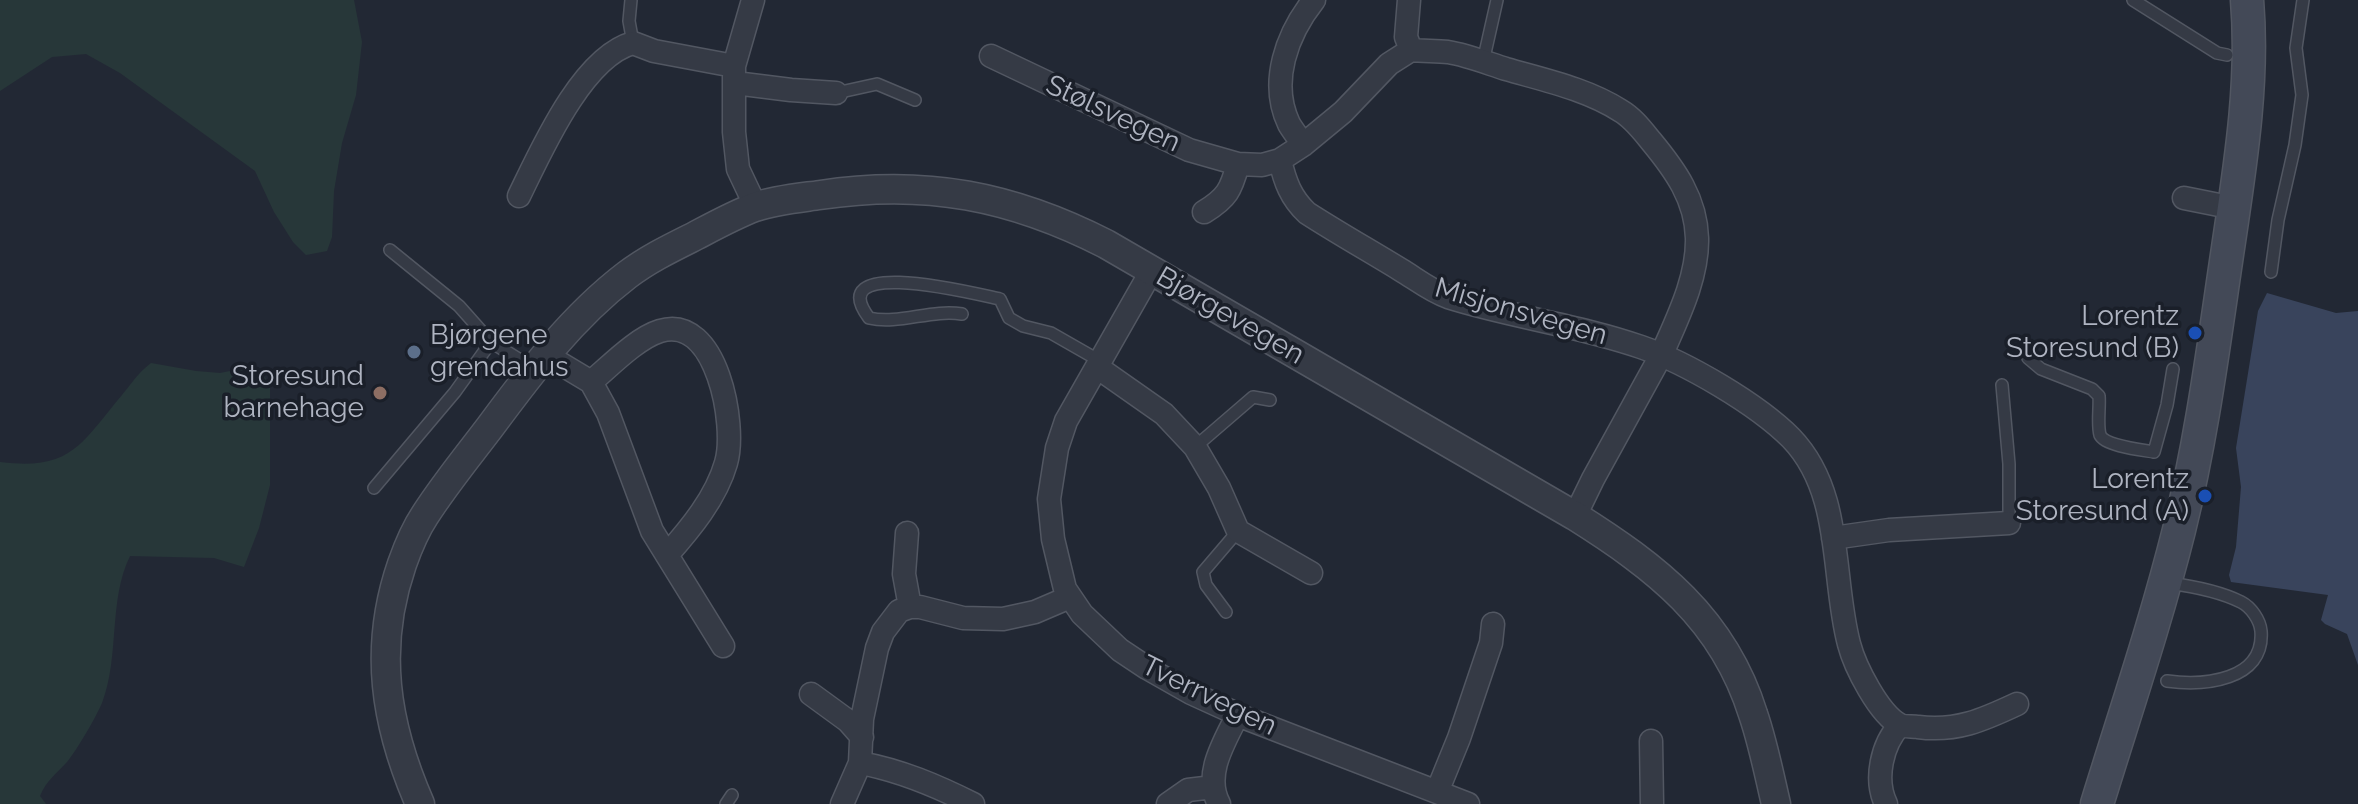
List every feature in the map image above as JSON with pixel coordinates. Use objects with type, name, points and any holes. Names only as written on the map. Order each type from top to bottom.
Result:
[{"type":"main road","points":[[2097,804],[2165,582],[2189,482],[2234,208],[2248,78],[2247,0]]},
{"type":"street","points":[[753,0],[734,74],[734,132],[738,169],[756,207]]},
{"type":"street","points":[[1303,145],[1289,123],[1281,98],[1282,67],[1291,35],[1314,0]]},
{"type":"street","points":[[1409,0],[1406,37],[1411,50],[1449,53],[1483,62],[1562,85],[1610,104],[1625,113],[1670,164],[1687,191],[1695,216],[1697,240],[1690,282],[1664,349],[1657,354],[1659,359],[1575,516]]},
{"type":"street","points":[[519,196],[582,81],[612,53],[633,43],[791,90],[836,93]]},
{"type":"street","name":"Stølsvegen","points":[[991,56],[1189,150],[1238,164],[1262,165],[1280,160],[1303,145],[1343,112],[1389,64],[1411,50]]},
{"type":"street","name":"Misjonsvegen","points":[[1280,160],[1287,188],[1301,207],[1448,297],[1617,340],[1657,354],[1751,405],[1791,438],[1810,463],[1826,501],[1849,645],[1860,673],[1878,704],[1900,725]]},
{"type":"street","points":[[1204,212],[1229,193],[1238,164]]},
{"type":"street","name":"Bjørgevegen","points":[[420,804],[406,771],[385,684],[385,647],[394,587],[424,516],[540,362],[593,305],[627,275],[656,256],[756,207],[849,190],[921,189],[959,192],[1015,205],[1064,223],[1106,244],[1629,550],[1695,610],[1721,645],[1753,712],[1776,804]]},
{"type":"street","points":[[2184,198],[2234,208]]},
{"type":"street","name":"Tverrvegen","points":[[1152,270],[1066,421],[1057,448],[1049,499],[1053,539],[1065,589],[1082,614],[1120,650],[1191,693],[1468,804]]},
{"type":"street","points":[[591,382],[651,335],[669,329],[695,336],[718,374],[728,434],[727,461],[708,501],[667,555]]},
{"type":"street","points":[[540,362],[591,382],[608,413],[652,531],[723,646]]},
{"type":"street","points":[[1098,364],[1164,414],[1195,447],[1219,488],[1238,531],[1311,573]]},
{"type":"street","points":[[1833,538],[1889,530],[2009,523]]},
{"type":"street","points":[[907,533],[904,574],[910,607]]},
{"type":"street","points":[[842,804],[860,763],[862,719],[883,632],[899,611],[920,607],[963,618],[1003,619],[1035,612],[1070,597]]},
{"type":"street","points":[[1437,792],[1491,643],[1493,624]]},
{"type":"street","points":[[811,694],[838,713],[862,737]]},
{"type":"street","points":[[1886,804],[1880,775],[1885,747],[1900,725],[1952,728],[1980,722],[2017,704]]},
{"type":"street","points":[[1168,804],[1188,790],[1216,796],[1214,770],[1238,714]]},
{"type":"street","points":[[1651,741],[1652,804]]},
{"type":"street","points":[[860,763],[913,777],[973,804]]},
{"type":"lane","points":[[631,0],[629,21],[633,43]]},
{"type":"lane","points":[[1483,62],[1497,0]]},
{"type":"lane","points":[[2133,0],[2217,53],[2227,55]]},
{"type":"lane","points":[[2271,272],[2302,95],[2296,48],[2303,0]]},
{"type":"lane","points":[[836,93],[877,84],[915,100]]},
{"type":"lane","points":[[390,250],[459,306],[491,342],[540,362]]},
{"type":"lane","points":[[962,314],[949,312],[881,321],[869,318],[862,309],[861,295],[867,285],[877,282],[926,284],[1000,299],[1009,318],[1023,326],[1051,333],[1098,364]]},
{"type":"lane","points":[[374,488],[455,392],[491,342]]},
{"type":"lane","points":[[2028,358],[2041,369],[2092,389],[2099,396],[2100,434],[2105,441],[2154,452],[2173,369]]},
{"type":"lane","points":[[2002,385],[2009,464],[2009,523]]},
{"type":"lane","points":[[1195,447],[1253,397],[1270,400]]},
{"type":"lane","points":[[1226,612],[1206,585],[1203,572],[1238,531]]},
{"type":"lane","points":[[2165,582],[2242,602],[2254,613],[2261,629],[2260,651],[2253,663],[2236,674],[2205,683],[2167,681]]},
{"type":"shaded area","points":[[0,0],[354,0],[362,42],[356,95],[342,143],[334,191],[332,237],[327,251],[306,255],[293,242],[274,212],[255,171],[120,73],[86,54],[52,57],[0,91]]},
{"type":"shaded area","points":[[151,363],[196,371],[220,373],[245,368],[263,373],[270,388],[270,485],[259,528],[244,567],[214,558],[130,556],[119,591],[111,667],[102,703],[71,757],[42,791],[40,796],[46,804],[0,804],[0,462],[43,462],[59,458],[72,450]]},
{"type":"water","points":[[2267,293],[2336,313],[2358,311],[2358,665],[2347,634],[2321,620],[2328,595],[2231,582],[2229,575],[2236,547],[2241,487],[2236,448],[2258,311]]},
{"type":"place","name":"Lorentz Storesund (B)","points":[[2195,333]]},
{"type":"place","name":"Bjørgene grendahus","points":[[414,352]]},
{"type":"place","name":"Storesund barnehage","points":[[380,393]]},
{"type":"place","name":"Lorentz Storesund (A)","points":[[2205,496]]}]
